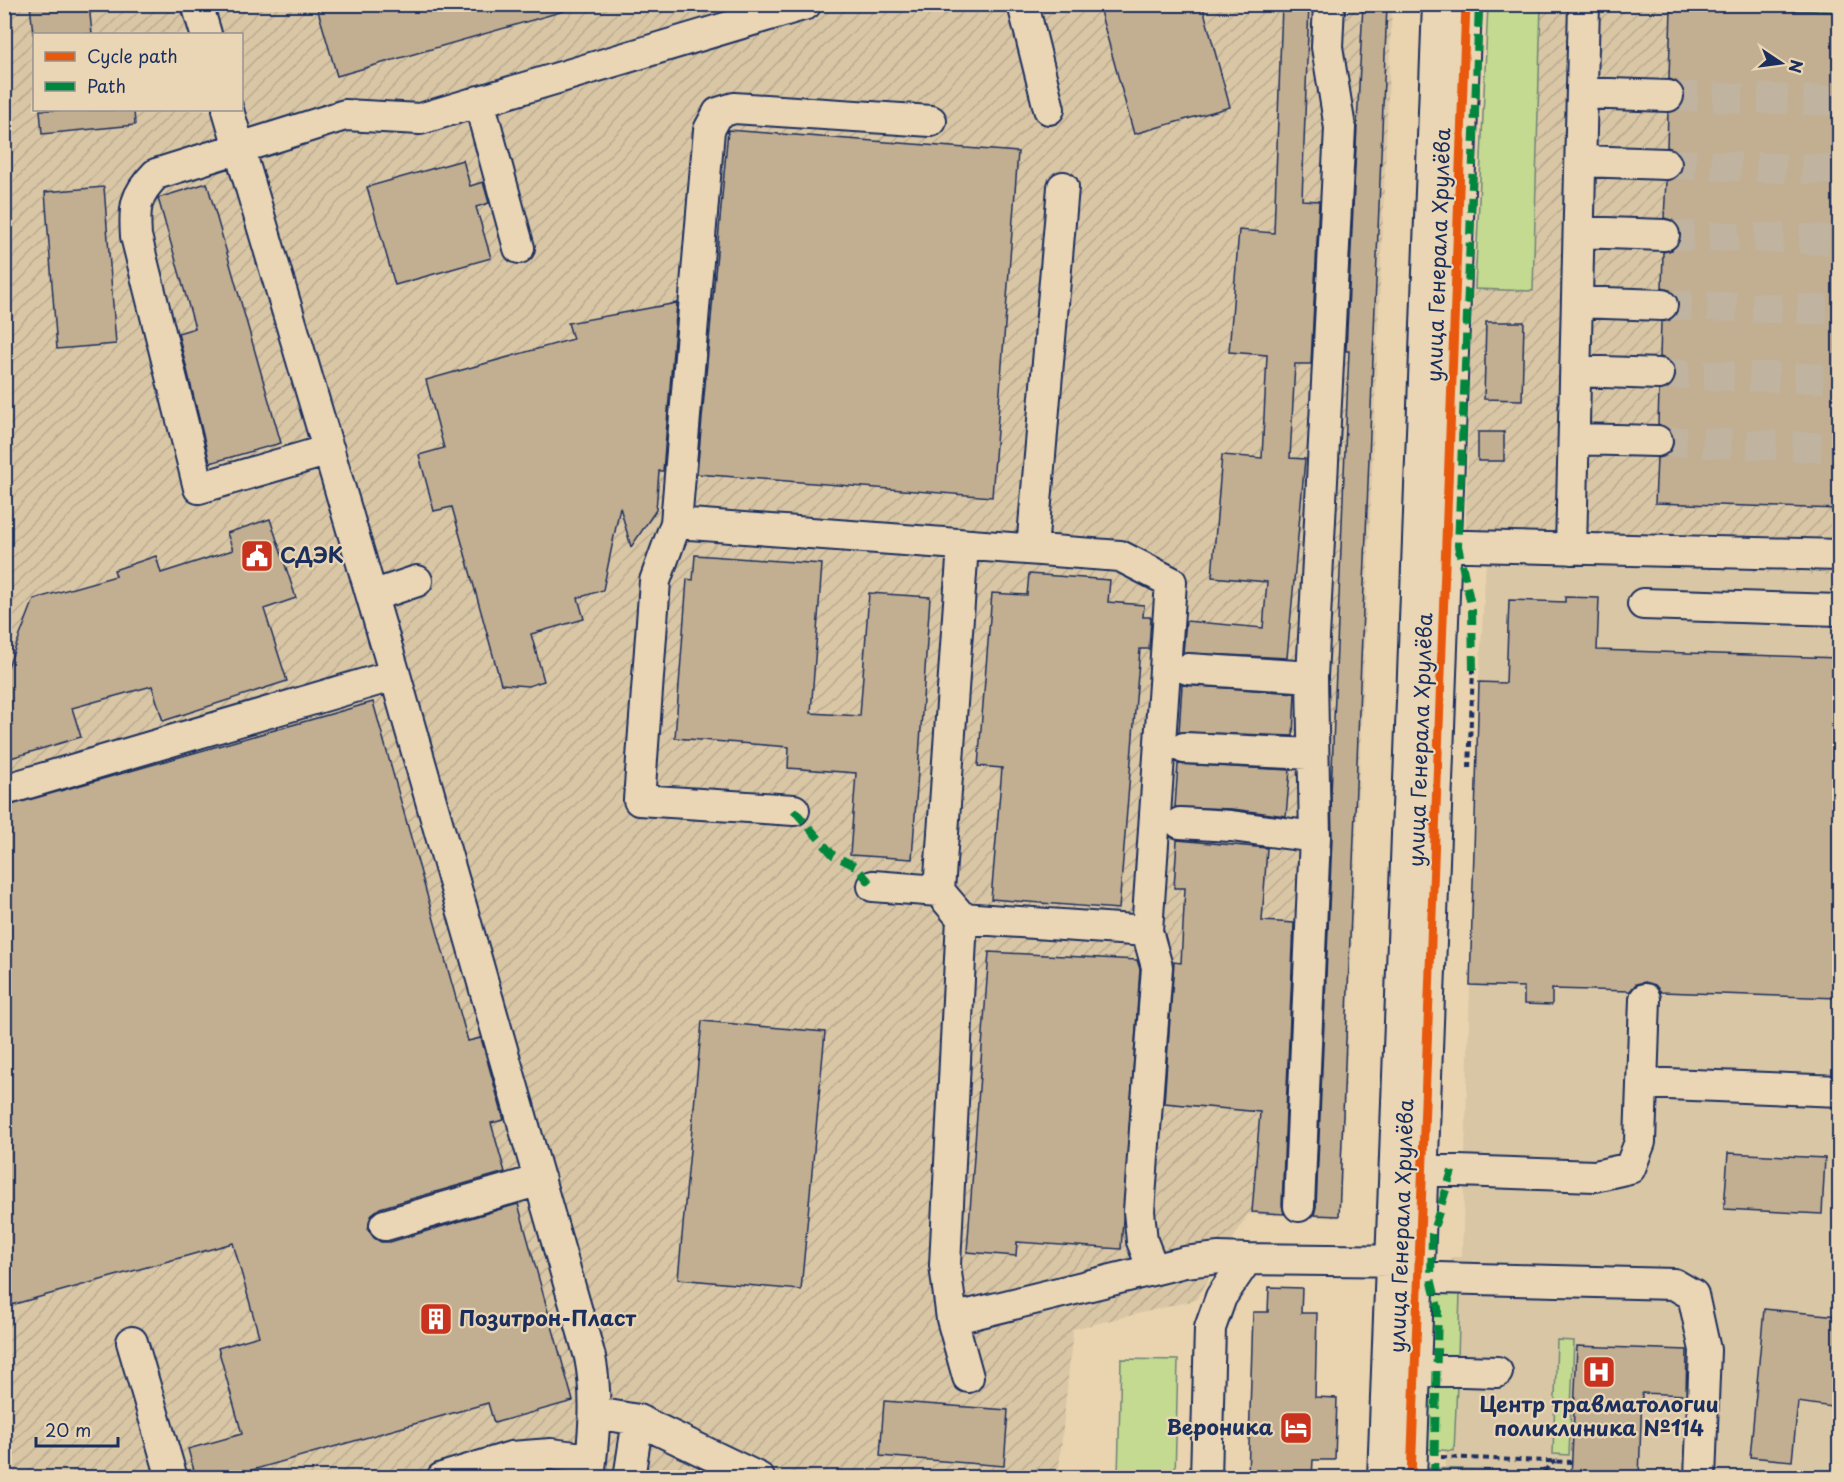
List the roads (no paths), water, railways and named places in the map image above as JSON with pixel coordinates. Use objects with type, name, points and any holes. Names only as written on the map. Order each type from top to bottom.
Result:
[{"type":"street","points":[[197,4],[206,33]]},
{"type":"street","points":[[328,450],[199,488],[136,236],[134,211],[141,189],[156,174],[345,115],[420,119],[806,4]]},
{"type":"street","points":[[1023,4],[1049,109]]},
{"type":"street","points":[[1299,1206],[1315,837],[1312,677],[1340,128],[1327,47],[1329,4]]},
{"type":"street","name":"улица Генерала Хрулёва","points":[[1432,545],[1438,4]]},
{"type":"street","name":"улица Генерала Хрулёва","points":[[1383,1478],[1401,1369],[1432,545],[1466,4]]},
{"type":"street","points":[[1571,549],[1584,4]]},
{"type":"street","points":[[1582,93],[1668,96]]},
{"type":"street","points":[[479,101],[519,248]]},
{"type":"street","points":[[794,810],[639,800],[655,581],[676,523],[709,130],[718,113],[734,108],[931,121]]},
{"type":"street","points":[[228,111],[395,675],[540,1180],[596,1385],[596,1413],[590,1468],[551,1454],[511,1457],[442,1478]]},
{"type":"street","points":[[1581,161],[1666,164]]},
{"type":"street","points":[[1032,549],[1062,187]]},
{"type":"street","points":[[1579,232],[1664,235]]},
{"type":"street","points":[[1577,302],[1662,304]]},
{"type":"street","points":[[1576,371],[1659,374]]},
{"type":"street","points":[[1574,438],[1657,441]]},
{"type":"street","points":[[676,523],[1120,556],[1172,582],[1148,931],[1157,967],[1139,1211],[1142,1241],[1153,1269]]},
{"type":"street","points":[[963,545],[939,891],[962,918],[945,1265],[952,1319],[968,1377]]},
{"type":"street","points":[[1432,545],[1839,555]]},
{"type":"street","points":[[372,596],[417,581]]},
{"type":"street","points":[[1643,604],[1839,610]]},
{"type":"street","points":[[1188,669],[1312,677]]},
{"type":"street","points":[[4,790],[395,675]]},
{"type":"street","points":[[1185,748],[1313,753]]},
{"type":"street","points":[[1180,823],[1231,826],[1315,837]]},
{"type":"street","points":[[873,886],[939,891]]},
{"type":"street","points":[[962,918],[1148,931]]},
{"type":"street","points":[[1408,1169],[1595,1176],[1623,1172],[1630,1168],[1635,1161],[1640,1142],[1644,999]]},
{"type":"street","points":[[1642,1083],[1839,1091]]},
{"type":"street","points":[[385,1225],[540,1180]]},
{"type":"street","points":[[952,1319],[1153,1269],[1219,1258],[1674,1284],[1686,1288],[1693,1295],[1705,1350],[1700,1478]]},
{"type":"street","points":[[1206,1478],[1210,1328],[1221,1297],[1247,1259]]},
{"type":"street","points":[[132,1342],[172,1478]]},
{"type":"street","points":[[1401,1369],[1497,1372]]},
{"type":"street","name":"улица Генерала Хрулёва","points":[[1401,1369],[1411,1478]]},
{"type":"street","points":[[596,1413],[638,1420],[759,1478]]},
{"type":"street","points":[[629,1478],[638,1420]]},
{"type":"tunnel","points":[[1668,96],[1840,101]]},
{"type":"tunnel","points":[[1666,164],[1840,170]]},
{"type":"tunnel","points":[[1664,235],[1840,240]]},
{"type":"tunnel","points":[[1662,305],[1840,310]]},
{"type":"tunnel","points":[[1659,374],[1840,379]]},
{"type":"tunnel","points":[[1657,441],[1840,448]]},
{"type":"place","name":"СДЭК","points":[[257,556]]},
{"type":"place","name":"Позитрон-Пласт","points":[[436,1319]]},
{"type":"place","name":"Центр травматологии поликлиника №114","points":[[1599,1372]]},
{"type":"place","name":"Вероника","points":[[1296,1428]]}]
